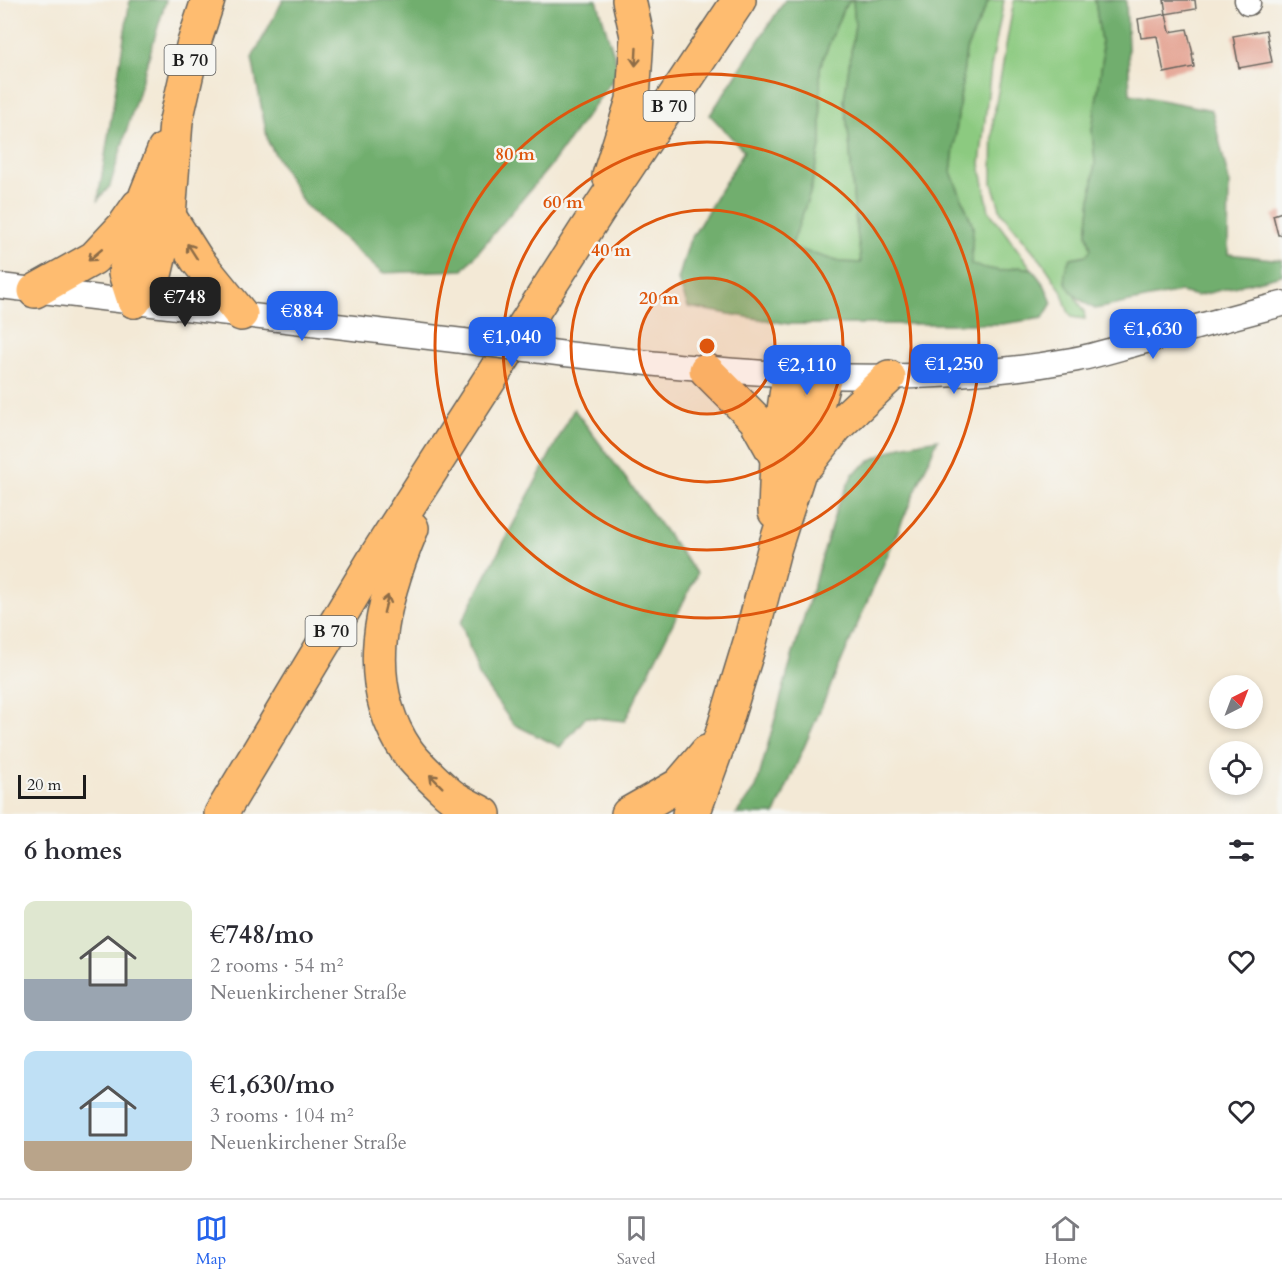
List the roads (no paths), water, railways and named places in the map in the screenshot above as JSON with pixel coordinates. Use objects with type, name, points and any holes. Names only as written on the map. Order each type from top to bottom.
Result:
[{"type":"highway","name":"B 70","points":[[134,301],[125,273],[158,206],[193,46],[208,0]]},
{"type":"highway","name":"B 70","points":[[598,212],[633,100],[637,36],[629,0]]},
{"type":"highway","name":"B 70","points":[[221,814],[378,553],[598,212],[740,0]]},
{"type":"highway","name":"B 70","points":[[35,291],[94,258],[124,226],[158,206]]},
{"type":"highway","points":[[158,206],[197,260],[241,314]]},
{"type":"highway","points":[[706,370],[755,419],[788,466]]},
{"type":"highway","points":[[689,814],[696,806],[722,734],[750,642],[774,550],[788,466],[789,375]]},
{"type":"highway","points":[[788,466],[825,376]]},
{"type":"highway","points":[[788,466],[836,427],[889,377]]},
{"type":"highway","name":"B 70","points":[[444,450],[396,565],[380,629],[379,679],[389,719],[407,752],[450,795],[484,814]]},
{"type":"highway","points":[[628,814],[679,785],[722,734]]},
{"type":"street","points":[[0,286],[706,370],[789,375],[889,377],[953,374],[1073,360],[1282,304]]}]
